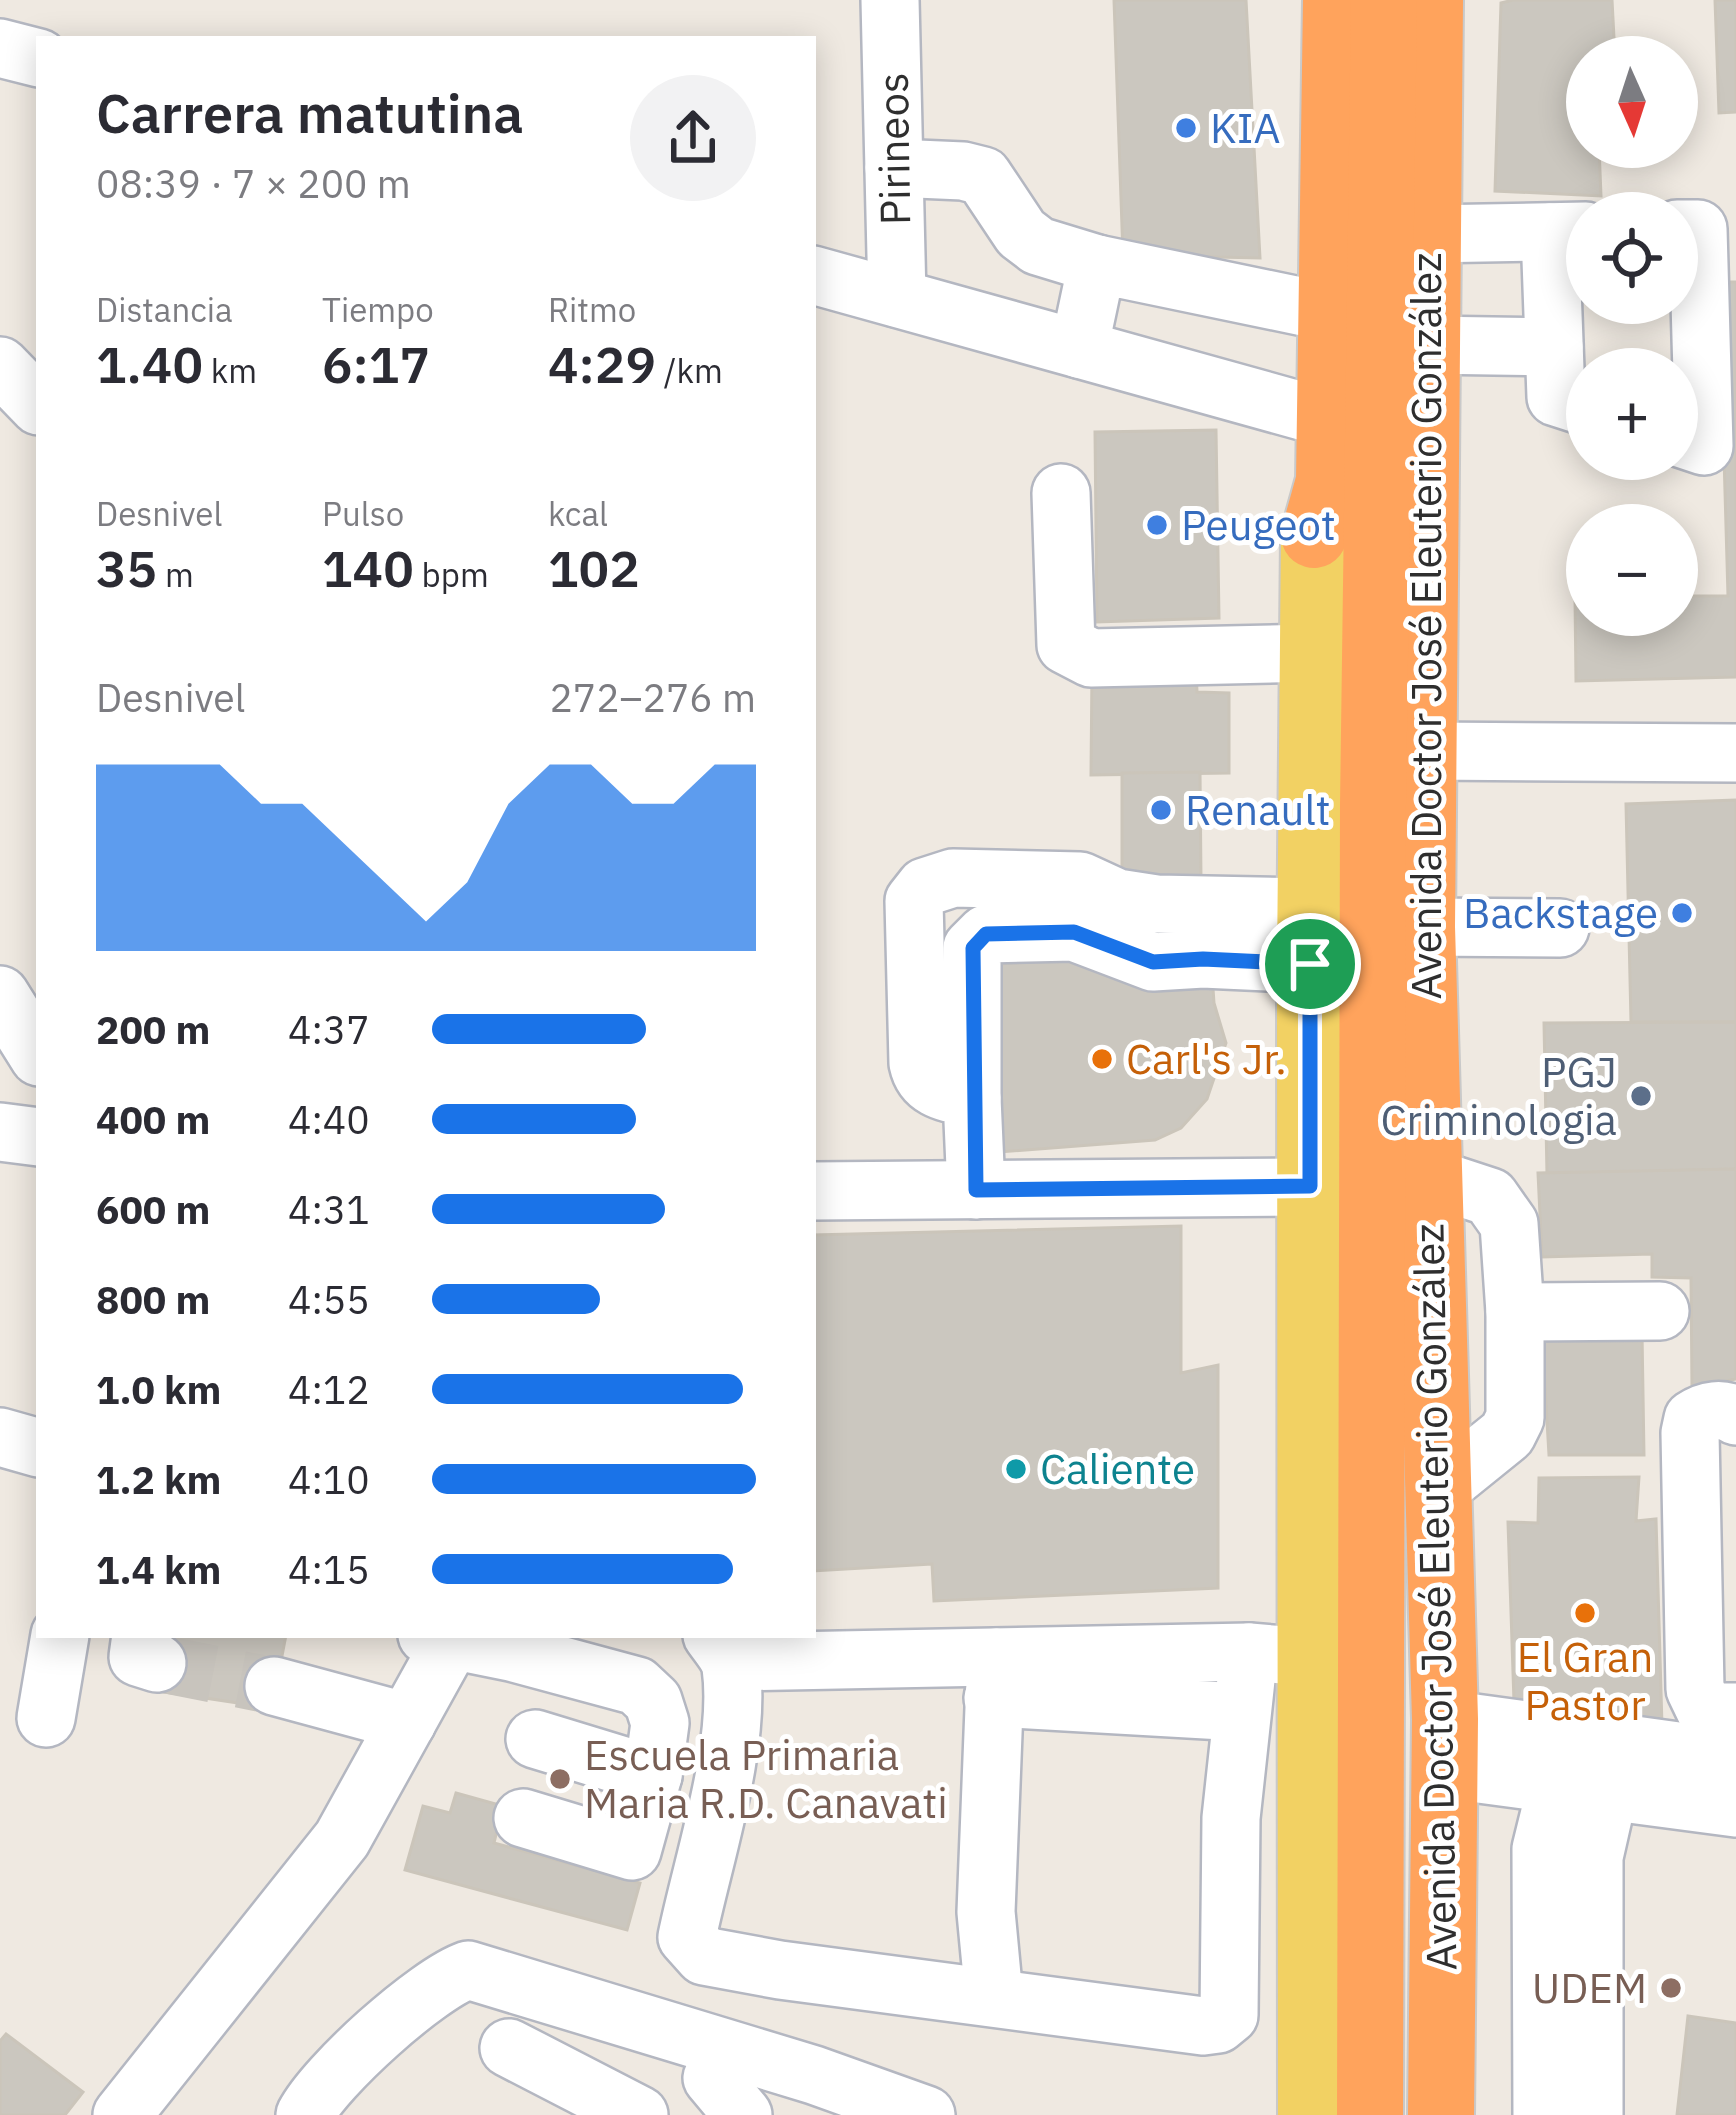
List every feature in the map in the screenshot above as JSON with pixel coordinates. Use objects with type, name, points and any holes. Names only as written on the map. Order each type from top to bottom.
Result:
[{"type":"highway","points":[[1308,0],[1308,508],[1314,535]]},
{"type":"highway","points":[[1314,535],[1329,481],[1336,0]]},
{"type":"highway","points":[[1352,0],[1348,566],[1357,598],[1376,627]]},
{"type":"highway","name":"Avenida Doctor José Eleuterio González","points":[[1370,2115],[1370,1175],[1384,0]]},
{"type":"highway","name":"Avenida Doctor José Eleuterio González","points":[[1430,0],[1422,927],[1444,1744],[1442,2115]]},
{"type":"main road","points":[[1311,2115],[1280,1654],[1310,1186],[1314,535]]},
{"type":"street","name":"Pirineos","points":[[890,0],[897,298]]},
{"type":"street","points":[[0,47],[36,57]]},
{"type":"street","points":[[894,169],[983,176],[1021,233],[1039,247],[1097,264],[1309,308]]},
{"type":"street","points":[[1698,229],[1704,446],[1698,444]]},
{"type":"street","points":[[1428,234],[1566,231]]},
{"type":"street","points":[[1566,254],[1554,347],[1556,397],[1566,400]]},
{"type":"street","points":[[1079,349],[1097,264]]},
{"type":"street","points":[[816,276],[1309,413]]},
{"type":"street","points":[[1427,345],[1554,347]]},
{"type":"street","points":[[0,366],[36,403]]},
{"type":"street","points":[[1060,493],[1066,645],[1091,658],[1314,653]]},
{"type":"street","points":[[1424,751],[1736,752]]},
{"type":"street","points":[[972,1098],[936,1090],[920,1073],[914,901],[925,887],[953,878],[1080,881],[1117,898],[1310,936]]},
{"type":"street","points":[[1422,927],[1560,928]]},
{"type":"street","points":[[976,1190],[973,948],[986,934],[1074,932],[1153,962],[1203,959],[1310,936]]},
{"type":"street","points":[[0,995],[36,1052]]},
{"type":"street","points":[[0,1132],[36,1137]]},
{"type":"street","points":[[1429,1177],[1490,1197],[1509,1224],[1515,1312],[1515,1418],[1507,1434],[1439,1489]]},
{"type":"street","points":[[816,1191],[1310,1186]]},
{"type":"street","points":[[1515,1312],[1660,1311]]},
{"type":"street","points":[[1734,1750],[1695,1689],[1690,1433],[1693,1419],[1702,1412],[1736,1416]]},
{"type":"street","points":[[0,1437],[36,1447]]},
{"type":"street","points":[[46,1718],[59,1638]]},
{"type":"street","points":[[122,2115],[342,1839],[407,1722],[445,1638]]},
{"type":"street","points":[[449,1638],[637,1686],[653,1701],[660,1723],[653,1775],[632,1851],[523,1819]]},
{"type":"street","points":[[1241,1712],[994,1677],[722,1649],[725,1768],[687,1936],[704,1956],[1203,2026],[1218,2024],[1229,2015],[1231,1818],[1241,1712],[1280,1654]]},
{"type":"street","points":[[994,1677],[1280,1654]]},
{"type":"street","points":[[994,1677],[986,1912],[994,1997]]},
{"type":"street","points":[[274,1686],[407,1722]]},
{"type":"street","points":[[535,1738],[653,1775]]},
{"type":"street","points":[[1444,1744],[1734,1750]]},
{"type":"street","points":[[1444,1744],[1583,1788],[1734,1750]]},
{"type":"street","points":[[1542,2115],[1541,1850],[1583,1788]]},
{"type":"street","points":[[1583,1788],[1594,1857],[1594,2115]]},
{"type":"street","points":[[305,2115],[335,2075],[445,1978],[468,1970],[814,2075],[926,2115]]},
{"type":"street","points":[[509,2048],[639,2115]]},
{"type":"building","name":"KIA","points":[[1114,0],[1246,0],[1260,258],[1123,255]]},
{"type":"building","points":[[1612,0],[1614,36],[1566,36],[1566,168],[1600,168],[1601,192],[1495,191],[1501,3]]},
{"type":"building","points":[[1715,0],[1736,0],[1736,112],[1719,113]]},
{"type":"building","points":[[1719,282],[1736,282],[1736,677],[1576,681],[1575,636],[1698,636],[1698,596],[1728,596]]},
{"type":"building","name":"Peugeot","points":[[1216,430],[1219,618],[1097,622],[1095,432]]},
{"type":"building","name":"Peugeot","points":[[1196,669],[1197,692],[1229,693],[1229,773],[1091,775],[1092,670]]},
{"type":"building","name":"Renault","points":[[1200,772],[1201,880],[1122,879],[1122,773]]},
{"type":"building","name":"Backstage","points":[[1736,800],[1736,1022],[1631,1022],[1626,804]]},
{"type":"building","name":"Carl's Jr.","points":[[1076,959],[1212,974],[1214,1003],[1226,1043],[1207,1099],[1181,1128],[1155,1140],[987,1153],[985,965]]},
{"type":"building","name":"PGJ Criminologia","points":[[1736,1022],[1736,1169],[1547,1174],[1544,1023]]},
{"type":"building","points":[[1736,1169],[1736,1379],[1692,1388],[1691,1278],[1652,1277],[1652,1254],[1542,1257],[1538,1173]]},
{"type":"building","name":"Caliente","points":[[1181,1226],[1181,1373],[1218,1365],[1218,1588],[934,1601],[932,1564],[816,1571],[816,1235]]},
{"type":"building","points":[[1642,1333],[1644,1455],[1549,1455],[1542,1336]]},
{"type":"building","name":"El Gran Pastor","points":[[1639,1477],[1636,1521],[1656,1519],[1662,1726],[1514,1702],[1508,1522],[1538,1523],[1539,1478]]},
{"type":"building","points":[[161,1638],[285,1638],[272,1708],[151,1690]]},
{"type":"building","points":[[456,1793],[503,1806],[494,1843],[640,1883],[627,1930],[405,1870],[423,1806],[450,1813]]},
{"type":"building","points":[[1688,2016],[1736,2023],[1736,2115],[1677,2115]]},
{"type":"building","points":[[6,2034],[83,2092],[65,2115],[0,2115],[0,2041]]},
{"type":"tunnel","points":[[157,1663],[274,1686]]},
{"type":"place","name":"KIA","points":[[1186,128]]},
{"type":"place","name":"Peugeot","points":[[1157,525]]},
{"type":"place","name":"Renault","points":[[1161,810]]},
{"type":"place","name":"Backstage","points":[[1682,913]]},
{"type":"place","name":"Carl's Jr.","points":[[1102,1059]]},
{"type":"place","name":"PGJ Criminologia","points":[[1641,1096]]},
{"type":"place","name":"Caliente","points":[[1016,1469]]},
{"type":"place","name":"El Gran Pastor","points":[[1585,1613]]},
{"type":"place","name":"Escuela Primaria Maria R.D. Canavati","points":[[560,1779]]},
{"type":"place","name":"UDEM","points":[[1671,1988]]},
{"type":"route","points":[[1074,932],[1153,962],[1203,959],[1310,964],[1310,1186],[976,1190],[973,948],[986,934],[1074,932]]}]
